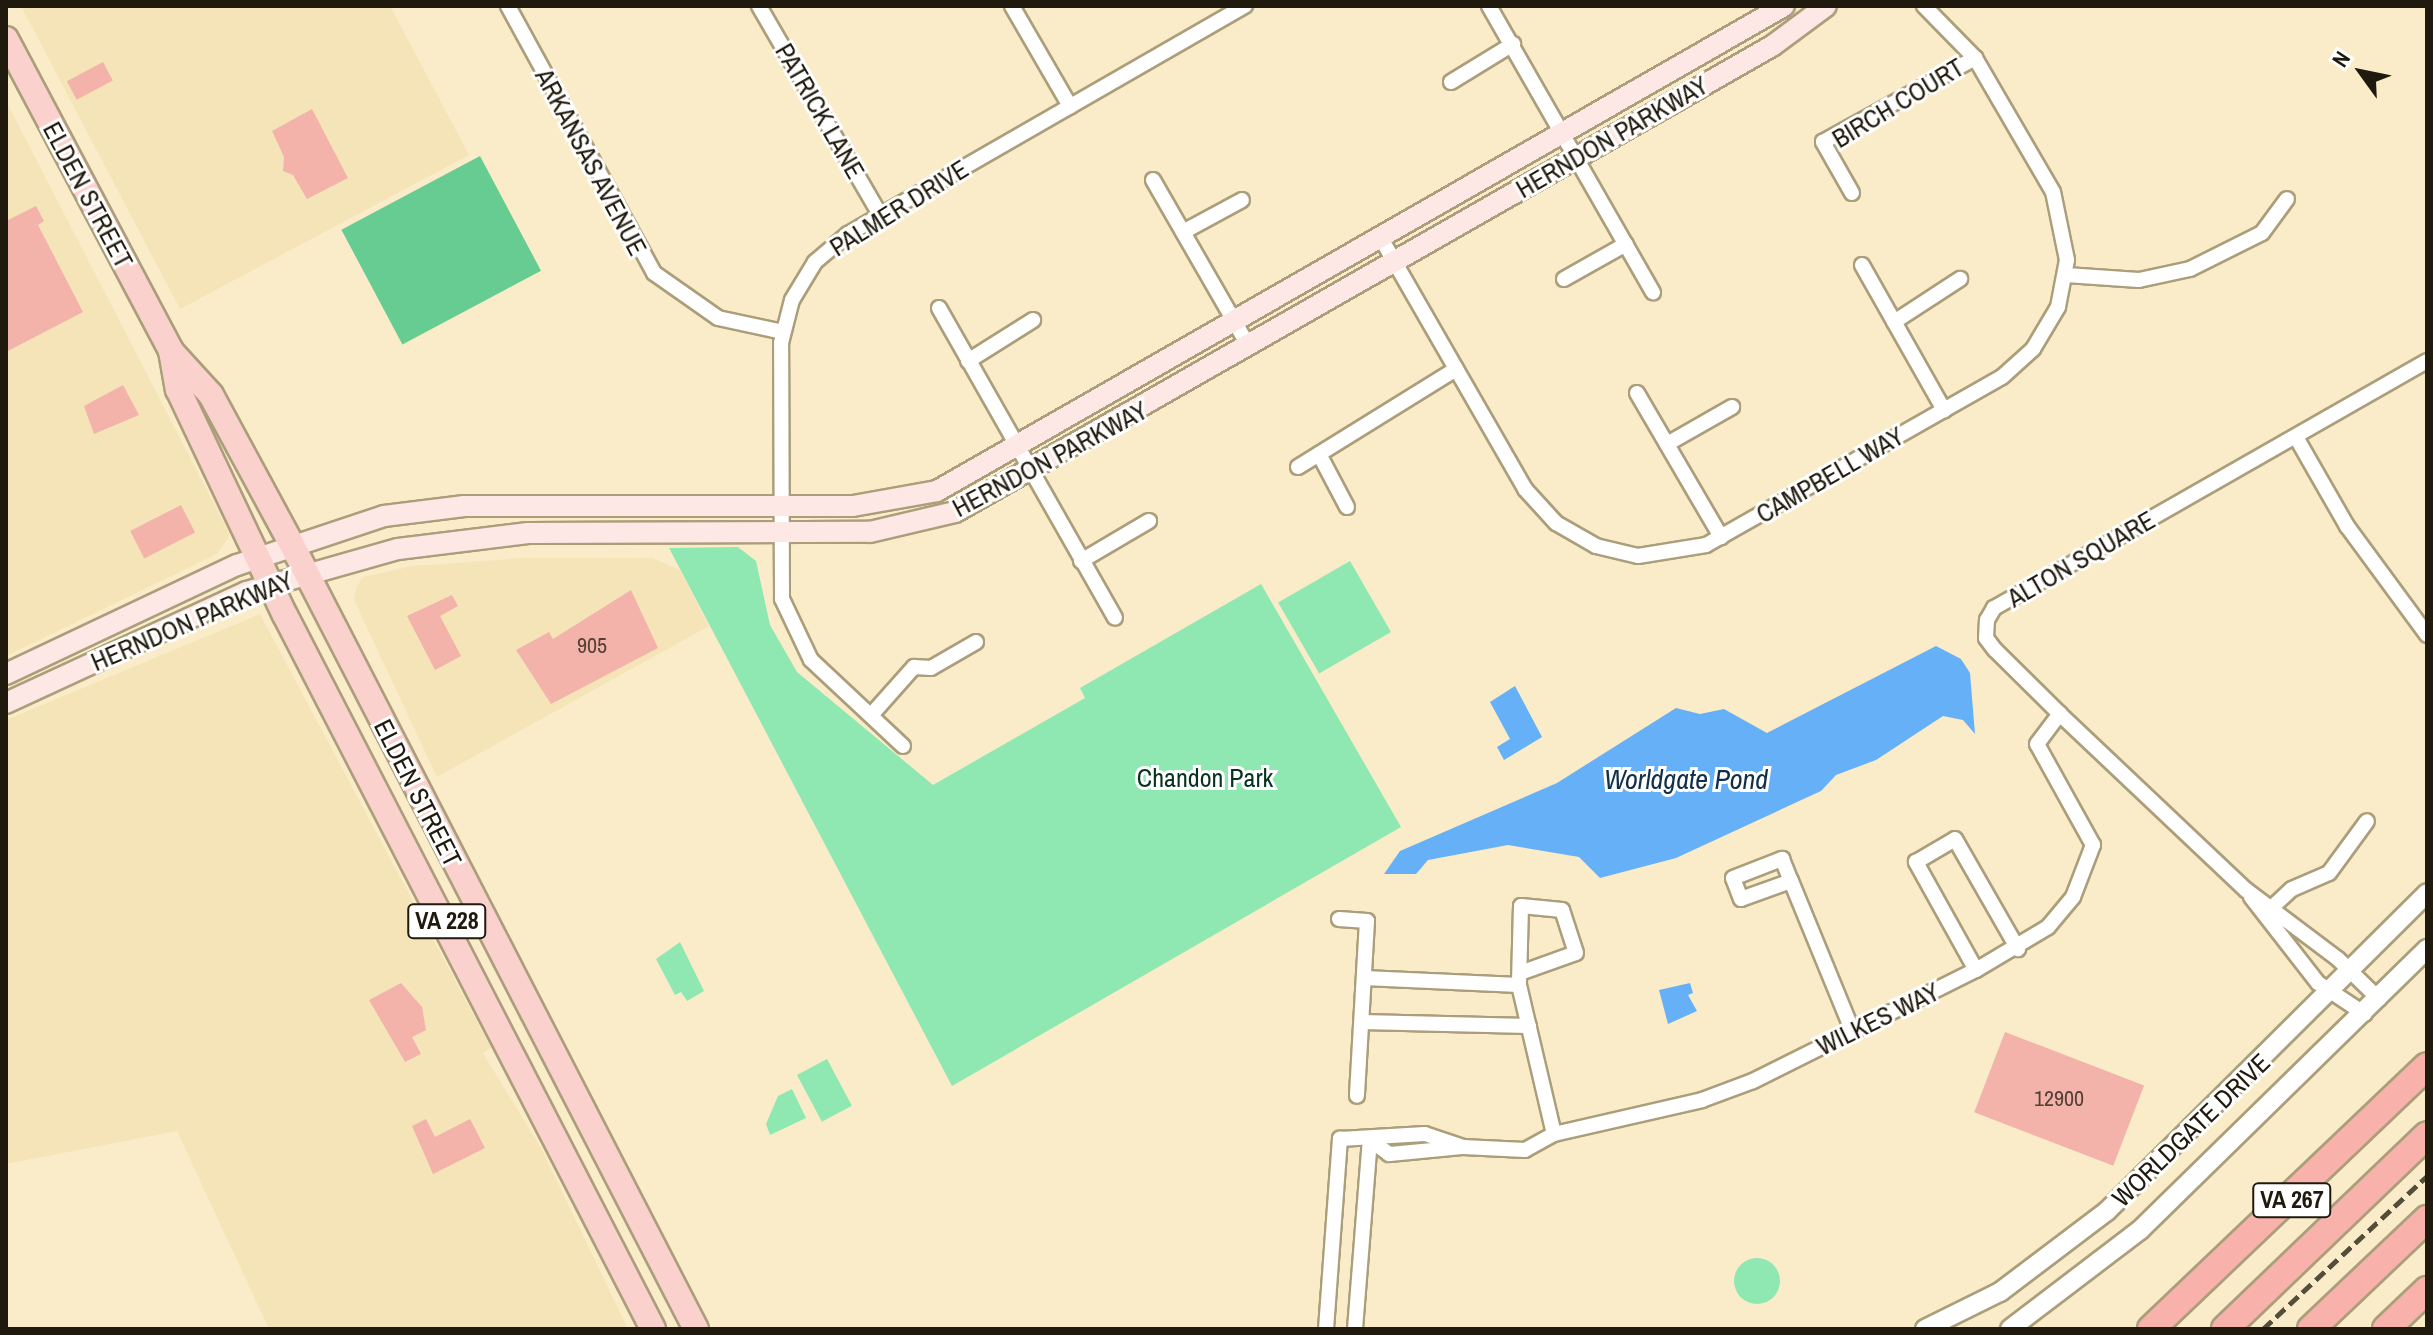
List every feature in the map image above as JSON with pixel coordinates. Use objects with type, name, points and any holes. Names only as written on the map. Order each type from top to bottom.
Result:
[{"type":"highway","name":"VA 267","points":[[2151,1329],[2427,1066]]},
{"type":"highway","points":[[2225,1329],[2427,1135]]},
{"type":"highway","points":[[2311,1329],[2427,1219]]},
{"type":"highway","points":[[2386,1329],[2427,1290]]},
{"type":"main road","name":"HERNDON PARKWAY","points":[[6,674],[260,556],[356,523],[433,508],[780,507],[914,498],[1017,450],[1784,6]]},
{"type":"main road","name":"HERNDON PARKWAY","points":[[6,703],[272,584],[398,549],[496,535],[780,533],[914,525],[955,512],[1030,473],[1781,41],[1826,6]]},
{"type":"main road","name":"ELDEN STREET","points":[[6,39],[171,351],[211,395],[307,573],[696,1329]]},
{"type":"main road","name":"ELDEN STREET","points":[[171,351],[178,389],[272,584],[621,1259],[653,1329]]},
{"type":"street","name":"ARKANSAS AVENUE","points":[[508,6],[654,273],[718,318],[783,332]]},
{"type":"street","name":"PATRICK LANE","points":[[759,6],[880,215]]},
{"type":"street","points":[[1012,6],[1070,106]]},
{"type":"street","name":"PALMER DRIVE","points":[[903,746],[873,713],[829,679],[798,641],[782,599],[783,332],[792,300],[815,262],[880,215],[1245,6]]},
{"type":"street","points":[[1489,6],[1579,156],[1653,292]]},
{"type":"street","name":"CAMPBELL WAY","points":[[1382,240],[1525,489],[1575,536],[1641,556],[1684,553],[1721,537],[2002,377],[2033,349],[2058,307],[2066,275],[2066,239],[2053,192],[1975,58],[1924,6]]},
{"type":"street","points":[[1451,82],[1513,44]]},
{"type":"street","name":"BIRCH COURT","points":[[1852,193],[1823,142],[1975,58]]},
{"type":"street","points":[[1153,180],[1249,347]]},
{"type":"street","points":[[2066,275],[2139,280],[2190,269],[2262,233],[2287,199]]},
{"type":"street","points":[[1183,232],[1242,200]]},
{"type":"street","points":[[1564,279],[1626,244]]},
{"type":"street","points":[[1862,265],[1944,410]]},
{"type":"street","points":[[1894,322],[1960,279]]},
{"type":"street","points":[[939,308],[1115,618]]},
{"type":"street","points":[[968,361],[1033,320]]},
{"type":"street","name":"ALTON SQUARE","points":[[2365,1014],[2331,994],[2246,890],[2060,714],[1986,638],[1994,608],[2427,361]]},
{"type":"street","points":[[1298,467],[1456,369]]},
{"type":"street","points":[[1637,393],[1721,537]]},
{"type":"street","points":[[1667,444],[1732,407]]},
{"type":"street","points":[[2296,437],[2347,526],[2427,635]]},
{"type":"street","points":[[1319,454],[1347,507]]},
{"type":"street","points":[[1081,561],[1149,521]]},
{"type":"street","points":[[873,713],[914,667],[931,668],[976,642]]},
{"type":"street","name":"WILKES WAY","points":[[1326,1329],[1340,1139],[1370,1140],[1386,1133],[1425,1134],[1463,1147],[1525,1150],[1554,1134],[1702,1100],[2018,949],[2070,902],[2093,845],[2037,744],[2060,714]]},
{"type":"street","points":[[2267,912],[2292,889],[2329,873],[2367,821]]},
{"type":"street","points":[[1976,970],[1916,862],[1955,839],[2018,949]]},
{"type":"street","points":[[1791,881],[1852,1030]]},
{"type":"street","name":"WORLDGATE DRIVE","points":[[1925,1329],[2000,1292],[2076,1236],[2331,994],[2427,893]]},
{"type":"street","points":[[1364,978],[1519,979],[1576,953],[1562,910],[1521,906],[1519,979],[1554,1134]]},
{"type":"street","name":"ALTON SQUARE","points":[[2267,912],[2352,972],[2379,999]]},
{"type":"street","points":[[1339,919],[1367,921],[1357,1096]]},
{"type":"street","name":"WORLDGATE DRIVE","points":[[2010,1329],[2140,1230],[2365,1014],[2427,949]]},
{"type":"street","points":[[1362,1022],[1529,1026]]},
{"type":"street","points":[[1355,1329],[1370,1140]]},
{"type":"shaded area","points":[[21,6],[390,6],[469,155],[180,309]]},
{"type":"shaded area","points":[[6,101],[230,535],[217,554],[6,656]]},
{"type":"shaded area","points":[[523,558],[652,558],[680,570],[709,626],[437,777],[354,600],[356,588],[363,577],[413,566]]},
{"type":"shaded area","points":[[260,614],[491,1048],[483,1053],[542,1150],[628,1329],[269,1329],[177,1131],[6,1164],[6,720]]},
{"type":"green space","points":[[480,156],[541,271],[402,344],[341,230]]},
{"type":"green space","name":"Chandon Park","points":[[738,547],[756,561],[770,625],[797,672],[933,785],[1085,698],[1080,688],[1261,584],[1401,827],[952,1086],[669,548]]},
{"type":"green space","points":[[1350,561],[1391,632],[1319,674],[1278,602]]},
{"type":"green space","points":[[680,942],[704,991],[687,1001],[681,992],[675,995],[656,959]]},
{"type":"green space","points":[[827,1059],[852,1106],[822,1122],[797,1075]]},
{"type":"green space","points":[[792,1089],[806,1118],[770,1135],[766,1124],[778,1096]]},
{"type":"green space","points":[[1757,1258],[1773,1265],[1780,1281],[1773,1297],[1757,1304],[1741,1297],[1734,1281],[1741,1265]]},
{"type":"water","name":"Worldgate Pond","points":[[1936,646],[1961,659],[1970,673],[1975,734],[1963,720],[1943,716],[1876,760],[1836,775],[1821,791],[1676,858],[1600,878],[1579,857],[1508,845],[1428,860],[1416,874],[1384,874],[1400,851],[1557,783],[1676,708],[1700,714],[1724,709],[1767,733]]},
{"type":"water","points":[[1515,686],[1542,737],[1504,760],[1497,747],[1510,739],[1490,702]]},
{"type":"water","points":[[1690,983],[1693,993],[1688,995],[1697,1011],[1668,1024],[1659,990]]},
{"type":"building","points":[[103,62],[113,81],[77,100],[67,81]]},
{"type":"building","points":[[312,109],[348,178],[307,199],[293,175],[283,171],[284,157],[272,131]]},
{"type":"building","points":[[36,206],[44,221],[38,225],[83,312],[6,352],[6,221]]},
{"type":"building","points":[[123,385],[139,415],[94,434],[84,406]]},
{"type":"building","points":[[181,505],[195,533],[144,558],[130,531]]},
{"type":"building","points":[[631,590],[658,648],[551,704],[516,650],[549,632],[553,639]]},
{"type":"building","points":[[452,595],[458,606],[440,616],[461,656],[435,670],[407,616]]},
{"type":"building","points":[[401,983],[422,1007],[426,1030],[412,1037],[421,1054],[405,1062],[369,1000]]},
{"type":"building","points":[[2005,1032],[2144,1085],[2113,1166],[1974,1112]]},
{"type":"building","points":[[426,1119],[435,1137],[470,1119],[485,1148],[433,1174],[412,1126]]},
{"type":"railway","points":[[2263,1329],[2427,1176]]}]
